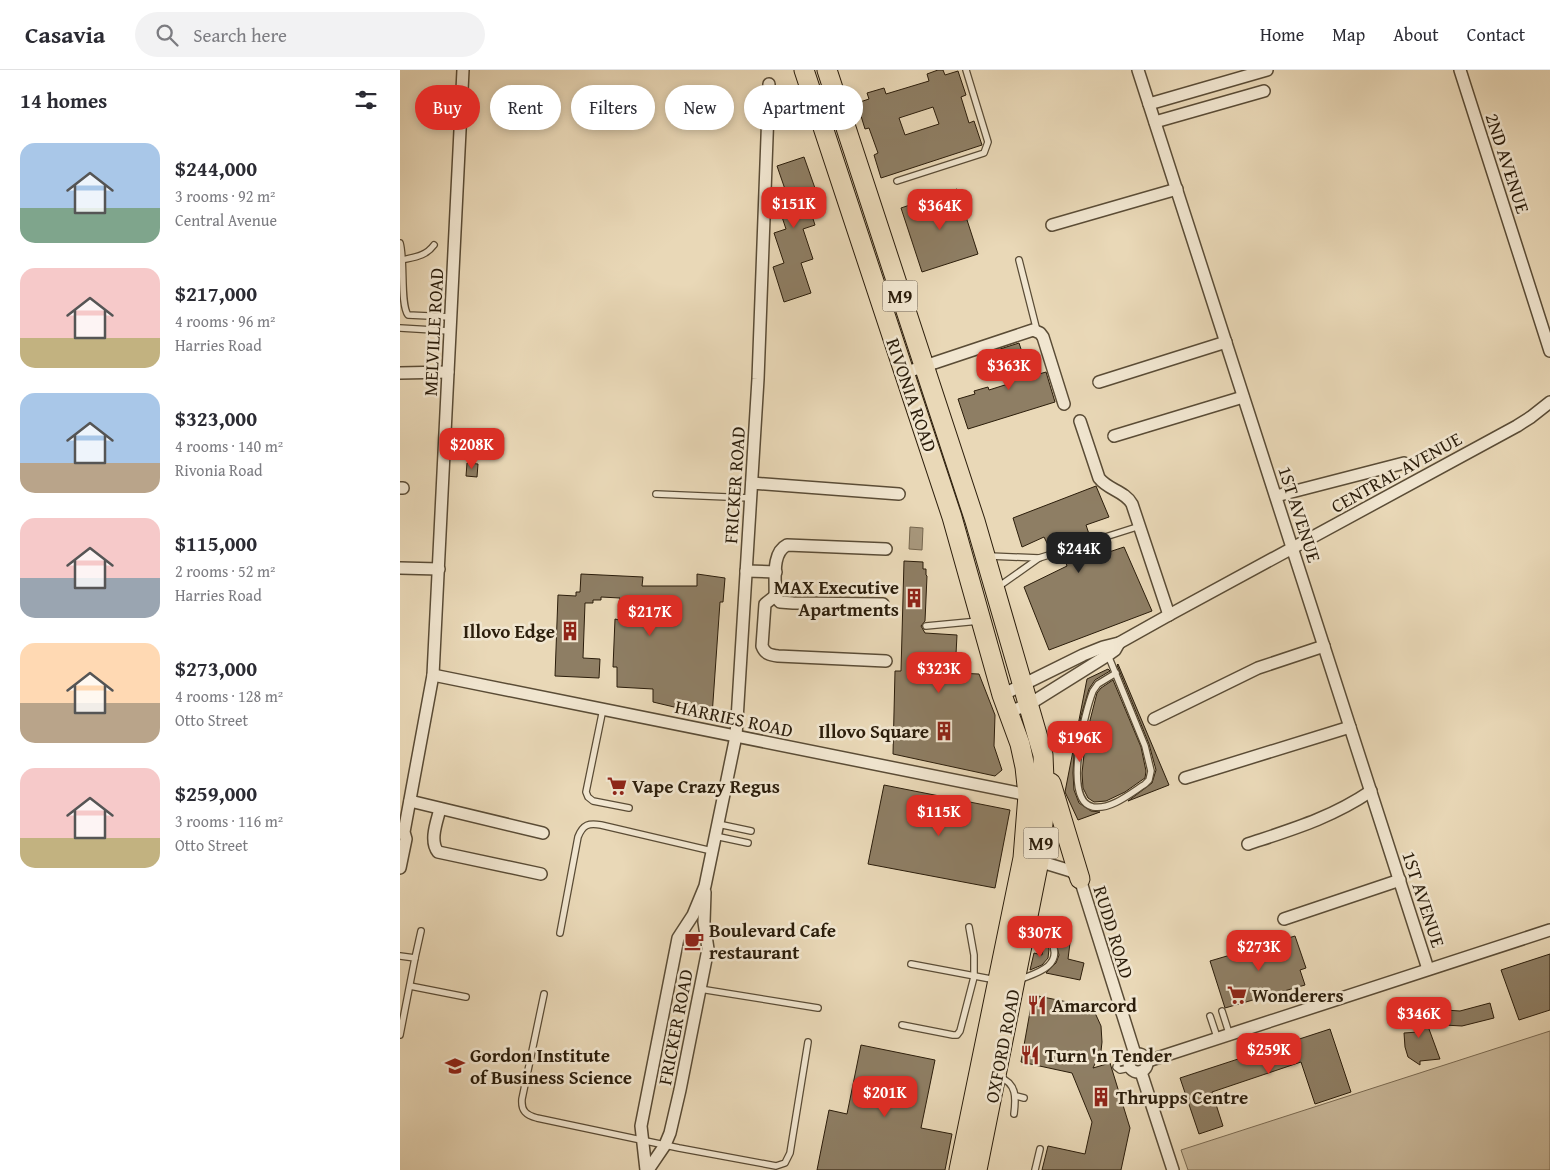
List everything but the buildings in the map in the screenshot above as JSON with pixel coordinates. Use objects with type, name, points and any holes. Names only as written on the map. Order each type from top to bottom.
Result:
[{"type":"main road","name":"RIVONIA ROAD","points":[[804,70],[952,517],[1005,703]]},
{"type":"main road","name":"RIVONIA ROAD","points":[[827,70],[975,521],[1022,686]]},
{"type":"main road","name":"OXFORD ROAD","points":[[959,1170],[987,1075],[1031,860],[1045,805],[1043,755],[1022,686]]},
{"type":"main road","name":"OXFORD ROAD","points":[[1005,703],[1026,767],[1031,860],[1027,919],[1006,981]]},
{"type":"main road","points":[[1043,755],[1080,879]]},
{"type":"main road","name":"OXFORD ROAD","points":[[977,1170],[987,1075]]},
{"type":"street","name":"MELVILLE ROAD","points":[[400,868],[406,839],[402,834],[410,801],[433,675],[462,70]]},
{"type":"street","name":"1ST AVENUE","points":[[1138,70],[1428,969]]},
{"type":"street","points":[[1149,104],[1267,70]]},
{"type":"street","name":"2ND AVENUE","points":[[1460,70],[1550,352]]},
{"type":"street","name":"FRICKER ROAD","points":[[647,1170],[665,1145],[670,1133],[680,1090],[708,949],[704,922],[705,886],[736,736],[758,379],[769,84]]},
{"type":"street","points":[[1155,122],[1264,91]]},
{"type":"street","points":[[1052,226],[1177,189]]},
{"type":"street","points":[[904,373],[1028,331],[1037,331],[1043,337],[1064,404]]},
{"type":"street","points":[[1099,382],[1226,342]]},
{"type":"street","points":[[400,373],[448,372]]},
{"type":"street","points":[[1114,436],[1244,396]]},
{"type":"street","name":"CENTRAL AVENUE","points":[[1005,703],[1022,686],[1083,655],[1111,644],[1119,643],[1168,614],[1531,417],[1550,402]]},
{"type":"street","name":"CENTRAL AVENUE","points":[[1531,417],[1550,411]]},
{"type":"street","points":[[1080,421],[1100,478],[1105,484],[1130,500],[1168,614]]},
{"type":"street","points":[[1276,496],[1404,463]]},
{"type":"street","points":[[752,483],[899,494]]},
{"type":"street","points":[[883,604],[784,603],[776,599],[775,596],[776,572],[777,554],[779,550],[787,545],[886,549]]},
{"type":"street","points":[[400,568],[439,569]]},
{"type":"street","points":[[746,571],[776,572]]},
{"type":"street","points":[[775,596],[768,601],[764,610],[762,646],[768,654],[886,661]]},
{"type":"street","name":"CENTRAL AVENUE","points":[[1005,703],[1028,705],[1108,655],[1115,650],[1119,643]]},
{"type":"street","points":[[1154,719],[1258,668],[1324,646]]},
{"type":"street","name":"HARRIES ROAD","points":[[433,675],[1028,795]]},
{"type":"street","points":[[1185,778],[1350,727]]},
{"type":"street","points":[[1248,844],[1324,818],[1350,805],[1371,791]]},
{"type":"street","points":[[410,801],[543,833]]},
{"type":"street","points":[[440,809],[434,839],[438,852],[541,874]]},
{"type":"street","name":"RUDD ROAD","points":[[1031,860],[1070,871],[1080,879],[1134,1064],[1173,1170]]},
{"type":"street","points":[[1284,919],[1400,880]]},
{"type":"street","name":"FRICKER ROAD","points":[[647,1170],[642,1140],[642,1126],[678,938],[693,914],[705,886]]},
{"type":"street","points":[[1134,1064],[1141,1054],[1148,1061],[1229,1033],[1550,930]]},
{"type":"lane","points":[[897,182],[984,152],[988,142],[966,70]]},
{"type":"lane","points":[[400,243],[402,260],[401,304],[406,314],[451,317]]},
{"type":"lane","points":[[402,260],[424,255],[434,245]]},
{"type":"lane","points":[[1019,260],[1037,331]]},
{"type":"lane","points":[[400,328],[450,331]]},
{"type":"lane","points":[[656,494],[751,498]]},
{"type":"lane","points":[[1080,546],[1140,526]]},
{"type":"lane","points":[[994,590],[1039,558],[1062,551]]},
{"type":"lane","points":[[985,556],[1039,558]]},
{"type":"lane","points":[[926,626],[981,621]]},
{"type":"lane","points":[[1108,655],[1116,673],[1145,746],[1151,771],[1149,780],[1145,784],[1113,804],[1094,807],[1086,804],[1081,799],[1079,793],[1077,769],[1079,751],[1093,691],[1098,684],[1116,673]]},
{"type":"lane","points":[[603,709],[586,792],[588,798],[593,801],[629,808]]},
{"type":"lane","points":[[718,824],[751,831]]},
{"type":"lane","points":[[560,933],[578,837],[585,825],[601,825],[712,850]]},
{"type":"lane","points":[[715,836],[748,844]]},
{"type":"lane","points":[[911,964],[1006,981],[1043,970],[1050,964],[1052,958],[1051,940],[1039,926],[1027,919]]},
{"type":"lane","points":[[902,1025],[953,1035],[957,1035],[960,1031],[974,976],[974,955],[969,927]]},
{"type":"lane","points":[[400,1035],[421,931]]},
{"type":"lane","points":[[400,956],[415,958]]},
{"type":"lane","points":[[410,986],[466,997]]},
{"type":"lane","points":[[700,989],[818,1008]]},
{"type":"lane","points":[[544,994],[521,1106],[528,1116],[776,1166],[785,1163],[790,1153],[808,1042]]},
{"type":"lane","points":[[1222,1011],[1229,1033]]},
{"type":"lane","points":[[1210,1016],[1217,1037]]},
{"type":"lane","points":[[987,1075],[1008,1080],[1015,1090],[1014,1114]]},
{"type":"lane","points":[[1016,1096],[1024,1098]]},
{"type":"lane","points":[[1035,1170],[1040,1149]]},
{"type":"shaded area","points":[[910,527],[923,528],[922,550],[909,549]]},
{"type":"shaded area","points":[[1550,1031],[1550,1170],[1188,1170],[1181,1150]]},
{"type":"place","name":"MAX Executive Apartments","points":[[914,598]]},
{"type":"place","name":"Illovo Edge","points":[[570,631]]},
{"type":"place","name":"Illovo Square","points":[[944,731]]},
{"type":"place","name":"Vape Crazy Regus","points":[[617,786]]},
{"type":"place","name":"Boulevard Cafe restaurant","points":[[694,941]]},
{"type":"place","name":"Wonderers","points":[[1237,995]]},
{"type":"place","name":"Amarcord","points":[[1037,1005]]},
{"type":"place","name":"Turn 'n Tender","points":[[1030,1055]]},
{"type":"place","name":"Gordon Institute of Business Science","points":[[455,1066]]},
{"type":"place","name":"Thrupps Centre","points":[[1101,1097]]}]
